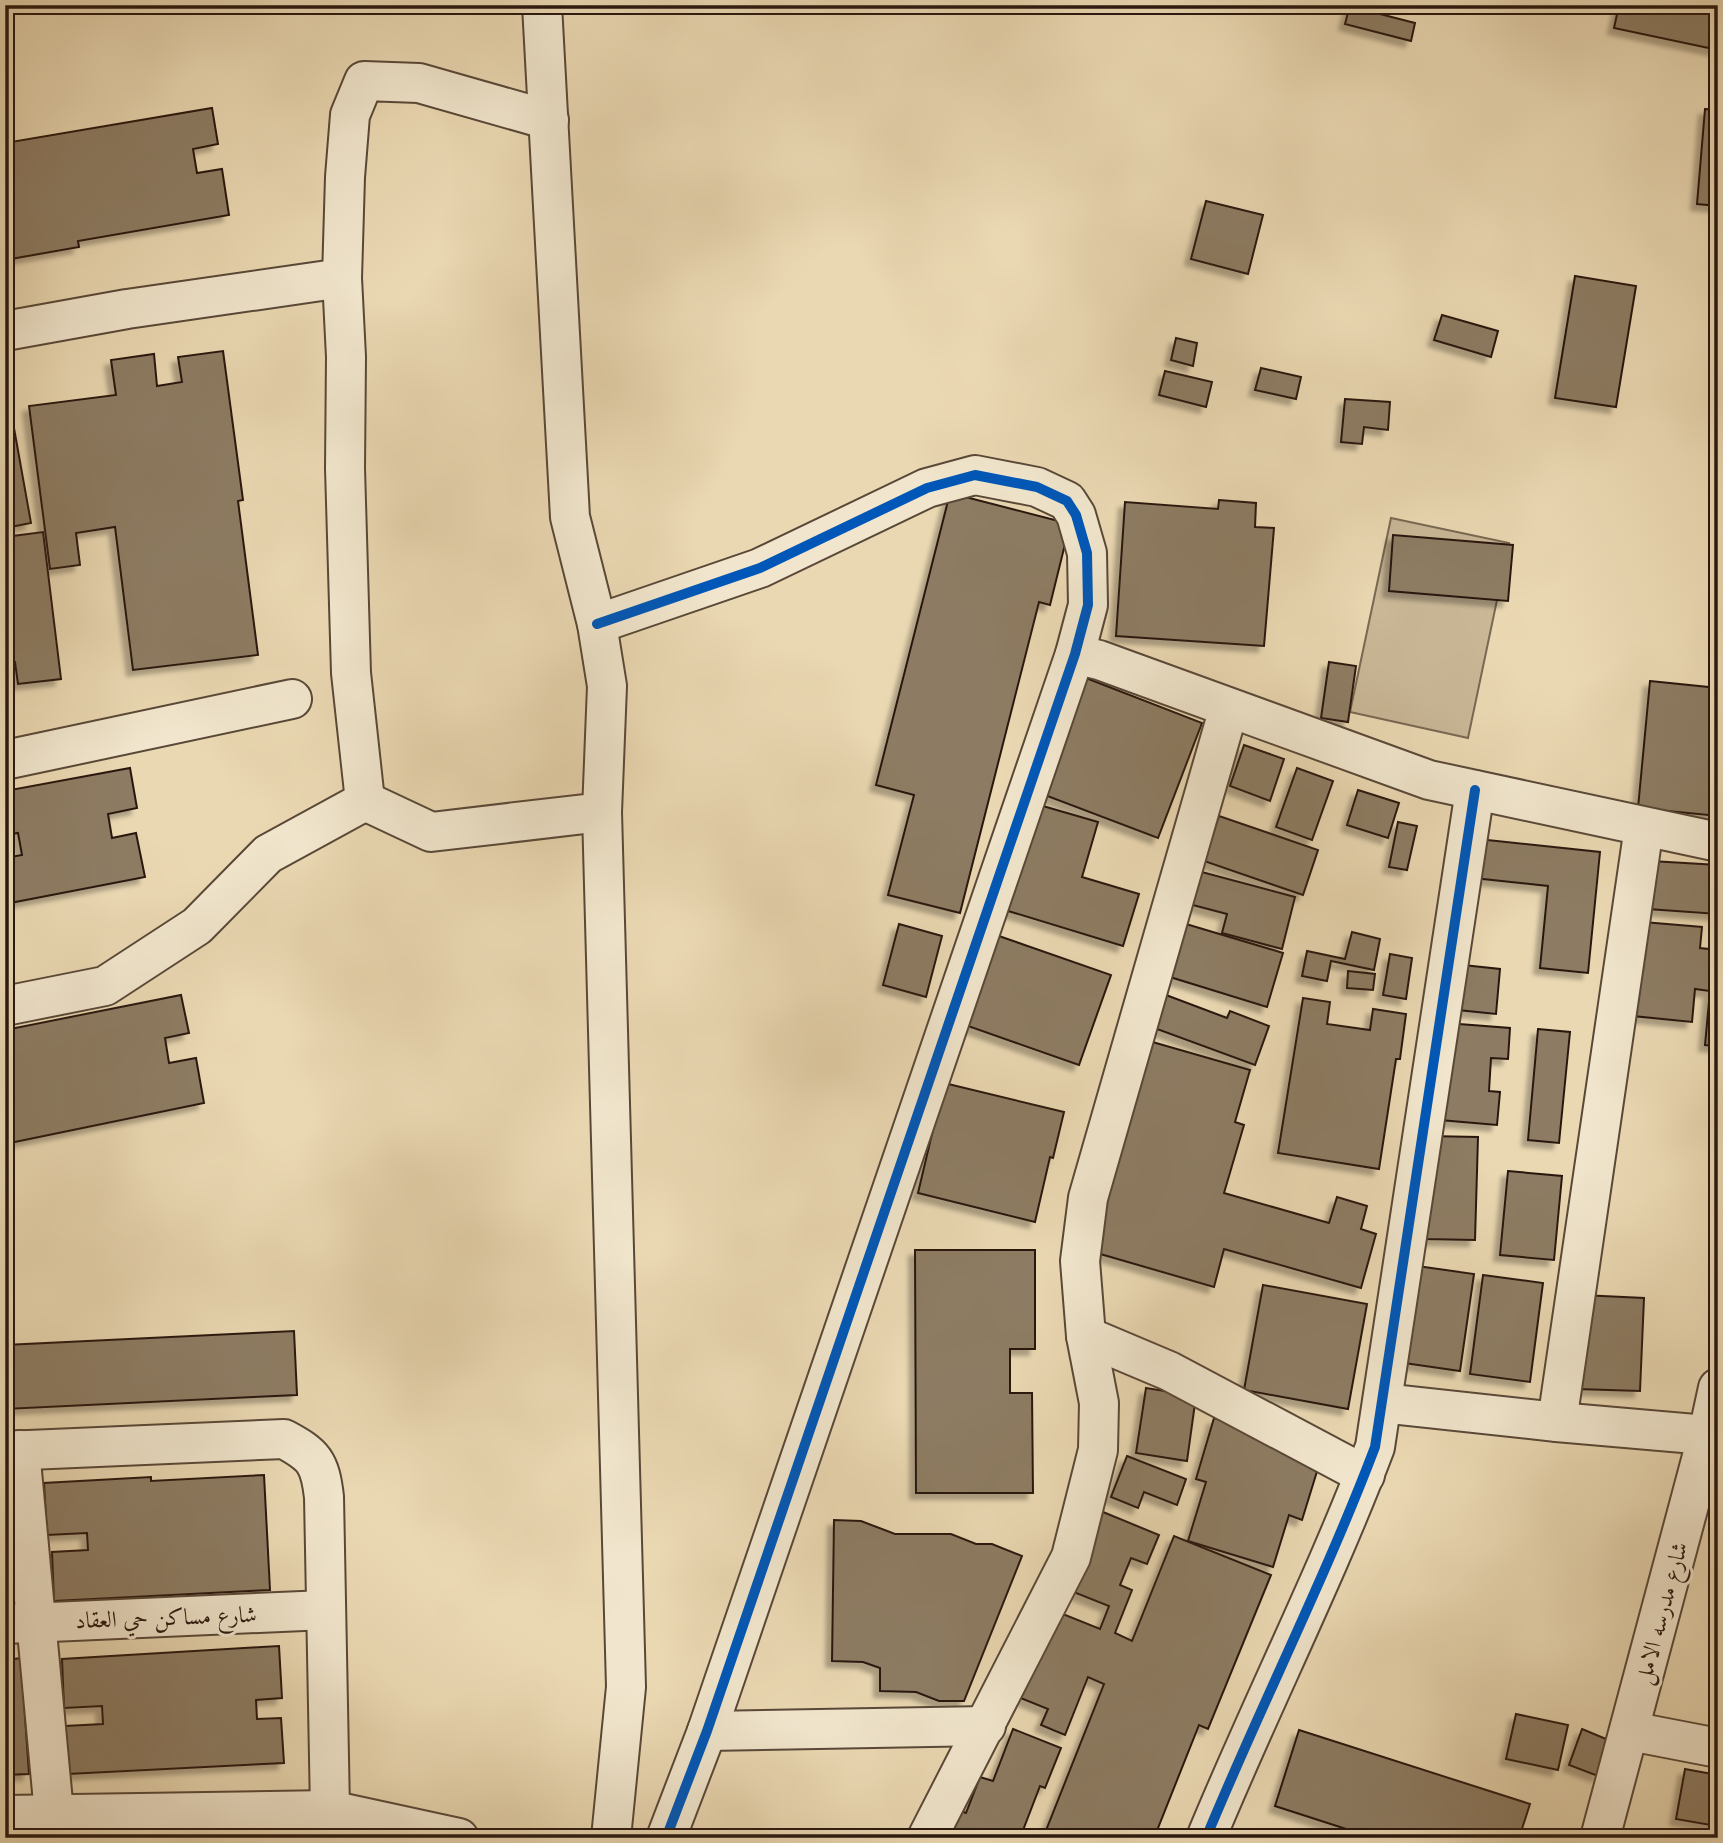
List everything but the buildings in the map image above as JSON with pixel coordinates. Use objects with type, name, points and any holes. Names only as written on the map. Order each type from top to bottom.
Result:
[{"type":"street","points":[[542,5],[570,517],[597,624],[607,686],[602,812],[626,1687],[611,1838]]},
{"type":"street","points":[[365,801],[351,673],[345,468],[346,357],[342,278],[350,115],[364,81],[419,83],[549,120]]},
{"type":"street","points":[[5,331],[141,307],[342,278]]},
{"type":"street","points":[[597,624],[760,568],[928,488],[975,475],[1037,487],[1067,501],[1076,515],[1087,554],[1088,604],[1074,654],[708,1731],[666,1838]]},
{"type":"street","points":[[1074,654],[1099,660],[1429,780],[1718,842]]},
{"type":"street","points":[[5,760],[292,699]]},
{"type":"street","points":[[927,1838],[1071,1556],[1098,1450],[1099,1403],[1086,1336],[1080,1261],[1088,1198],[1229,708]]},
{"type":"street","points":[[1206,1838],[1247,1740],[1353,1506],[1375,1447],[1475,790]]},
{"type":"street","points":[[365,801],[431,832],[602,812]]},
{"type":"street","points":[[5,1006],[105,986],[197,926],[268,854],[365,801]]},
{"type":"street","points":[[1557,1422],[1644,827]]},
{"type":"street","points":[[1086,1336],[1169,1371],[1365,1475]]},
{"type":"street","name":"شارع مدرسه الامل","points":[[1600,1838],[1713,1435],[1718,1388]]},
{"type":"street","points":[[1382,1403],[1713,1435]]},
{"type":"street","points":[[54,1813],[21,1623],[13,1450],[258,1439],[284,1439],[306,1451],[321,1471],[324,1496],[330,1810]]},
{"type":"street","name":"شارع مساكن حي العقاد","points":[[21,1623],[326,1610]]},
{"type":"street","points":[[708,1731],[986,1726]]},
{"type":"street","points":[[1630,1731],[1718,1748]]},
{"type":"street","points":[[5,1815],[330,1810],[459,1838]]},
{"type":"shaded area","points":[[1391,518],[1509,543],[1468,738],[1350,712]]},
{"type":"cycle path","points":[[597,624],[760,568],[927,488],[975,475],[1037,487],[1067,501],[1076,515],[1087,553],[1088,605],[1075,654],[707,1731],[666,1838]]},
{"type":"cycle path","points":[[1206,1838],[1335,1545],[1375,1447],[1475,790]]}]
